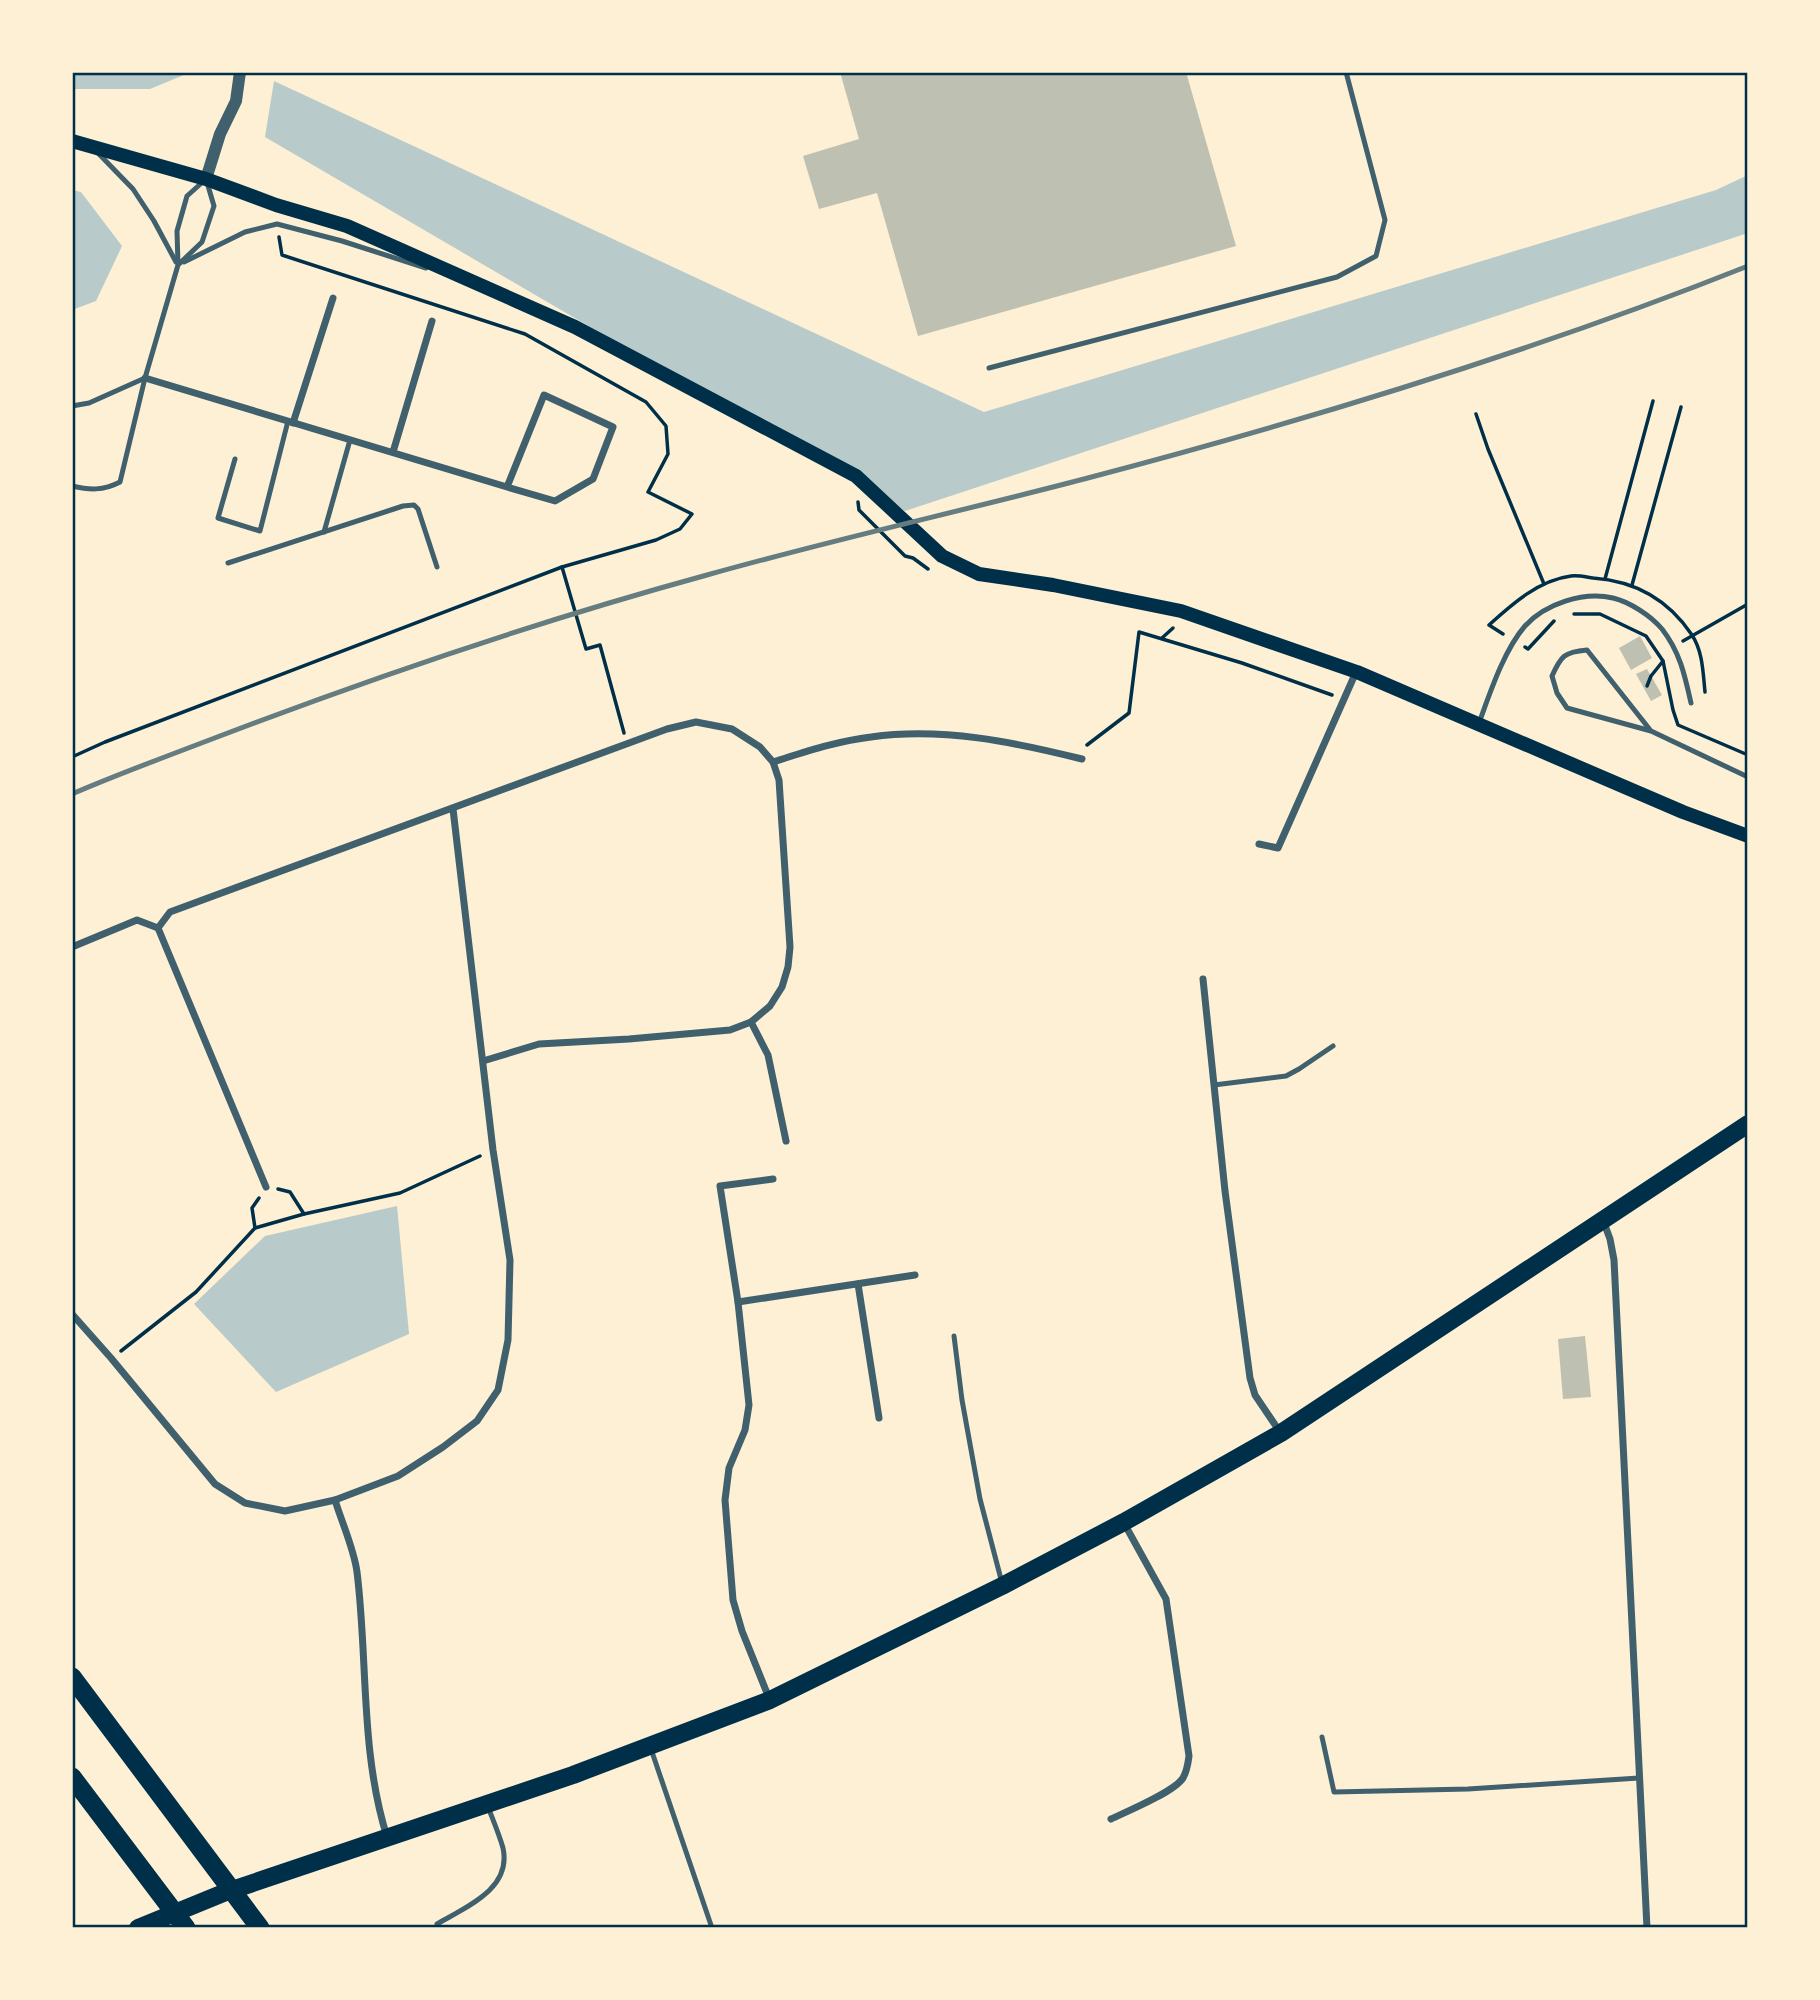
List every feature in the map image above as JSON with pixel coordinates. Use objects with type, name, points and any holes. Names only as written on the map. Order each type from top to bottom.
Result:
[{"type":"highway","points":[[72,1677],[260,1928]]},
{"type":"highway","points":[[72,1777],[186,1928]]},
{"type":"main road","points":[[72,141],[206,179],[276,205],[347,226],[575,327],[856,476],[942,556],[979,574],[1053,585],[1181,611],[1357,671],[1683,812],[1748,836]]},
{"type":"main road","points":[[138,1928],[226,1892],[487,1804],[770,1700],[1002,1586],[1124,1522],[1281,1433],[1748,1124]]},
{"type":"street","points":[[206,179],[220,134],[236,101],[240,72]]},
{"type":"street","points":[[291,422],[332,298]]},
{"type":"street","points":[[393,452],[432,321]]},
{"type":"street","points":[[145,378],[350,440],[393,452],[507,487],[555,501],[593,479],[613,427],[544,396],[507,487]]},
{"type":"street","points":[[1259,844],[1278,848],[1357,671]]},
{"type":"street","points":[[158,928],[170,912],[667,729],[696,722],[732,729],[760,747],[773,762],[779,780],[790,947],[782,986],[770,1006],[751,1022],[730,1030],[539,1044],[483,1061]]},
{"type":"street","points":[[773,762],[822,746],[872,736],[918,734],[1022,744],[1082,760]]},
{"type":"street","points":[[72,1314],[215,1484],[245,1503],[285,1511],[335,1500],[398,1476],[477,1421],[498,1391],[508,1340],[510,1260],[493,1150],[453,808]]},
{"type":"street","points":[[72,947],[137,920],[158,928],[266,1187]]},
{"type":"street","points":[[1203,979],[1225,1191],[1250,1378],[1255,1395],[1281,1433]]},
{"type":"street","points":[[751,1022],[768,1055],[786,1142]]},
{"type":"street","points":[[770,1700],[736,1616],[733,1600],[725,1500],[729,1468],[745,1430],[749,1405],[738,1302],[720,1186],[773,1179]]},
{"type":"street","points":[[1603,1219],[1614,1260],[1647,1928]]},
{"type":"street","points":[[738,1302],[915,1275]]},
{"type":"street","points":[[858,1284],[880,1418]]},
{"type":"street","points":[[335,1500],[356,1569],[370,1754],[377,1805],[387,1837]]},
{"type":"street","points":[[1111,1819],[1174,1788],[1183,1779],[1189,1756],[1166,1599],[1124,1522]]},
{"type":"lane","points":[[989,368],[1337,277],[1376,256],[1385,220],[1346,72]]},
{"type":"lane","points":[[92,147],[133,189],[178,265]]},
{"type":"lane","points":[[72,486],[90,490],[110,487],[120,482],[145,378],[178,265],[177,231],[187,196],[206,179],[214,206],[202,243],[178,265]]},
{"type":"lane","points":[[178,265],[245,232],[277,224],[474,282]]},
{"type":"lane","points":[[72,406],[89,403],[145,378]]},
{"type":"lane","points":[[234,459],[218,518],[260,531],[291,422]]},
{"type":"lane","points":[[324,532],[350,440]]},
{"type":"lane","points":[[228,563],[403,506],[414,505],[418,509],[437,568]]},
{"type":"lane","points":[[1479,724],[1496,676],[1522,629],[1548,608],[1573,599],[1614,598],[1650,617],[1674,646],[1682,663],[1690,703]]},
{"type":"lane","points":[[1651,732],[1587,650],[1573,651],[1560,659],[1552,676],[1557,693],[1567,708],[1651,732],[1748,777]]},
{"type":"lane","points":[[1214,1085],[1286,1076],[1333,1046]]},
{"type":"lane","points":[[954,1336],[980,1499],[1002,1586]]},
{"type":"lane","points":[[1322,1737],[1334,1792],[1468,1789],[1639,1778]]},
{"type":"lane","points":[[650,1746],[712,1928]]},
{"type":"lane","points":[[438,1924],[485,1896],[504,1868],[503,1849],[487,1804]]},
{"type":"path","points":[[72,757],[562,567],[656,540],[680,529],[692,514],[648,492],[668,454],[666,426],[646,402],[525,334],[282,255],[277,224]]},
{"type":"path","points":[[1605,579],[1653,401]]},
{"type":"path","points":[[1632,585],[1681,407]]},
{"type":"path","points":[[1476,414],[1544,584]]},
{"type":"path","points":[[859,510],[905,556]]},
{"type":"path","points":[[562,567],[586,649],[600,645],[627,744]]},
{"type":"path","points":[[1704,692],[1703,662],[1692,636],[1664,603],[1632,585],[1572,576],[1544,584],[1513,603],[1489,625],[1528,649],[1553,621],[1575,614],[1600,614],[1646,636],[1663,661],[1678,725],[1748,755]]},
{"type":"path","points":[[1647,686],[1651,676],[1674,646],[1748,604]]},
{"type":"path","points":[[1082,760],[1083,748],[1129,713],[1139,632],[1242,663],[1344,699]]},
{"type":"path","points":[[111,1358],[196,1292],[255,1228],[304,1214],[400,1193],[493,1150]]},
{"type":"path","points":[[255,1228],[252,1208],[266,1187],[290,1192],[304,1214]]},
{"type":"shaded area","points":[[72,72],[191,72],[150,89],[72,89]]},
{"type":"shaded area","points":[[274,81],[984,412],[1716,190],[1748,175],[1748,233],[905,511],[265,137]]},
{"type":"shaded area","points":[[72,190],[81,192],[122,246],[96,301],[72,310]]},
{"type":"shaded area","points":[[397,1206],[409,1334],[276,1392],[194,1304],[265,1236]]},
{"type":"building","points":[[840,72],[1186,72],[1236,246],[918,336],[877,193],[819,209],[803,156],[859,139]]},
{"type":"building","points":[[1640,636],[1652,658],[1631,670],[1619,648]]},
{"type":"building","points":[[1647,669],[1662,695],[1651,701],[1636,674]]},
{"type":"building","points":[[1585,1336],[1591,1397],[1563,1399],[1558,1339]]},
{"type":"railway","points":[[72,794],[334,694],[519,631],[754,562],[1084,479],[1252,433],[1502,356],[1748,266]]}]
